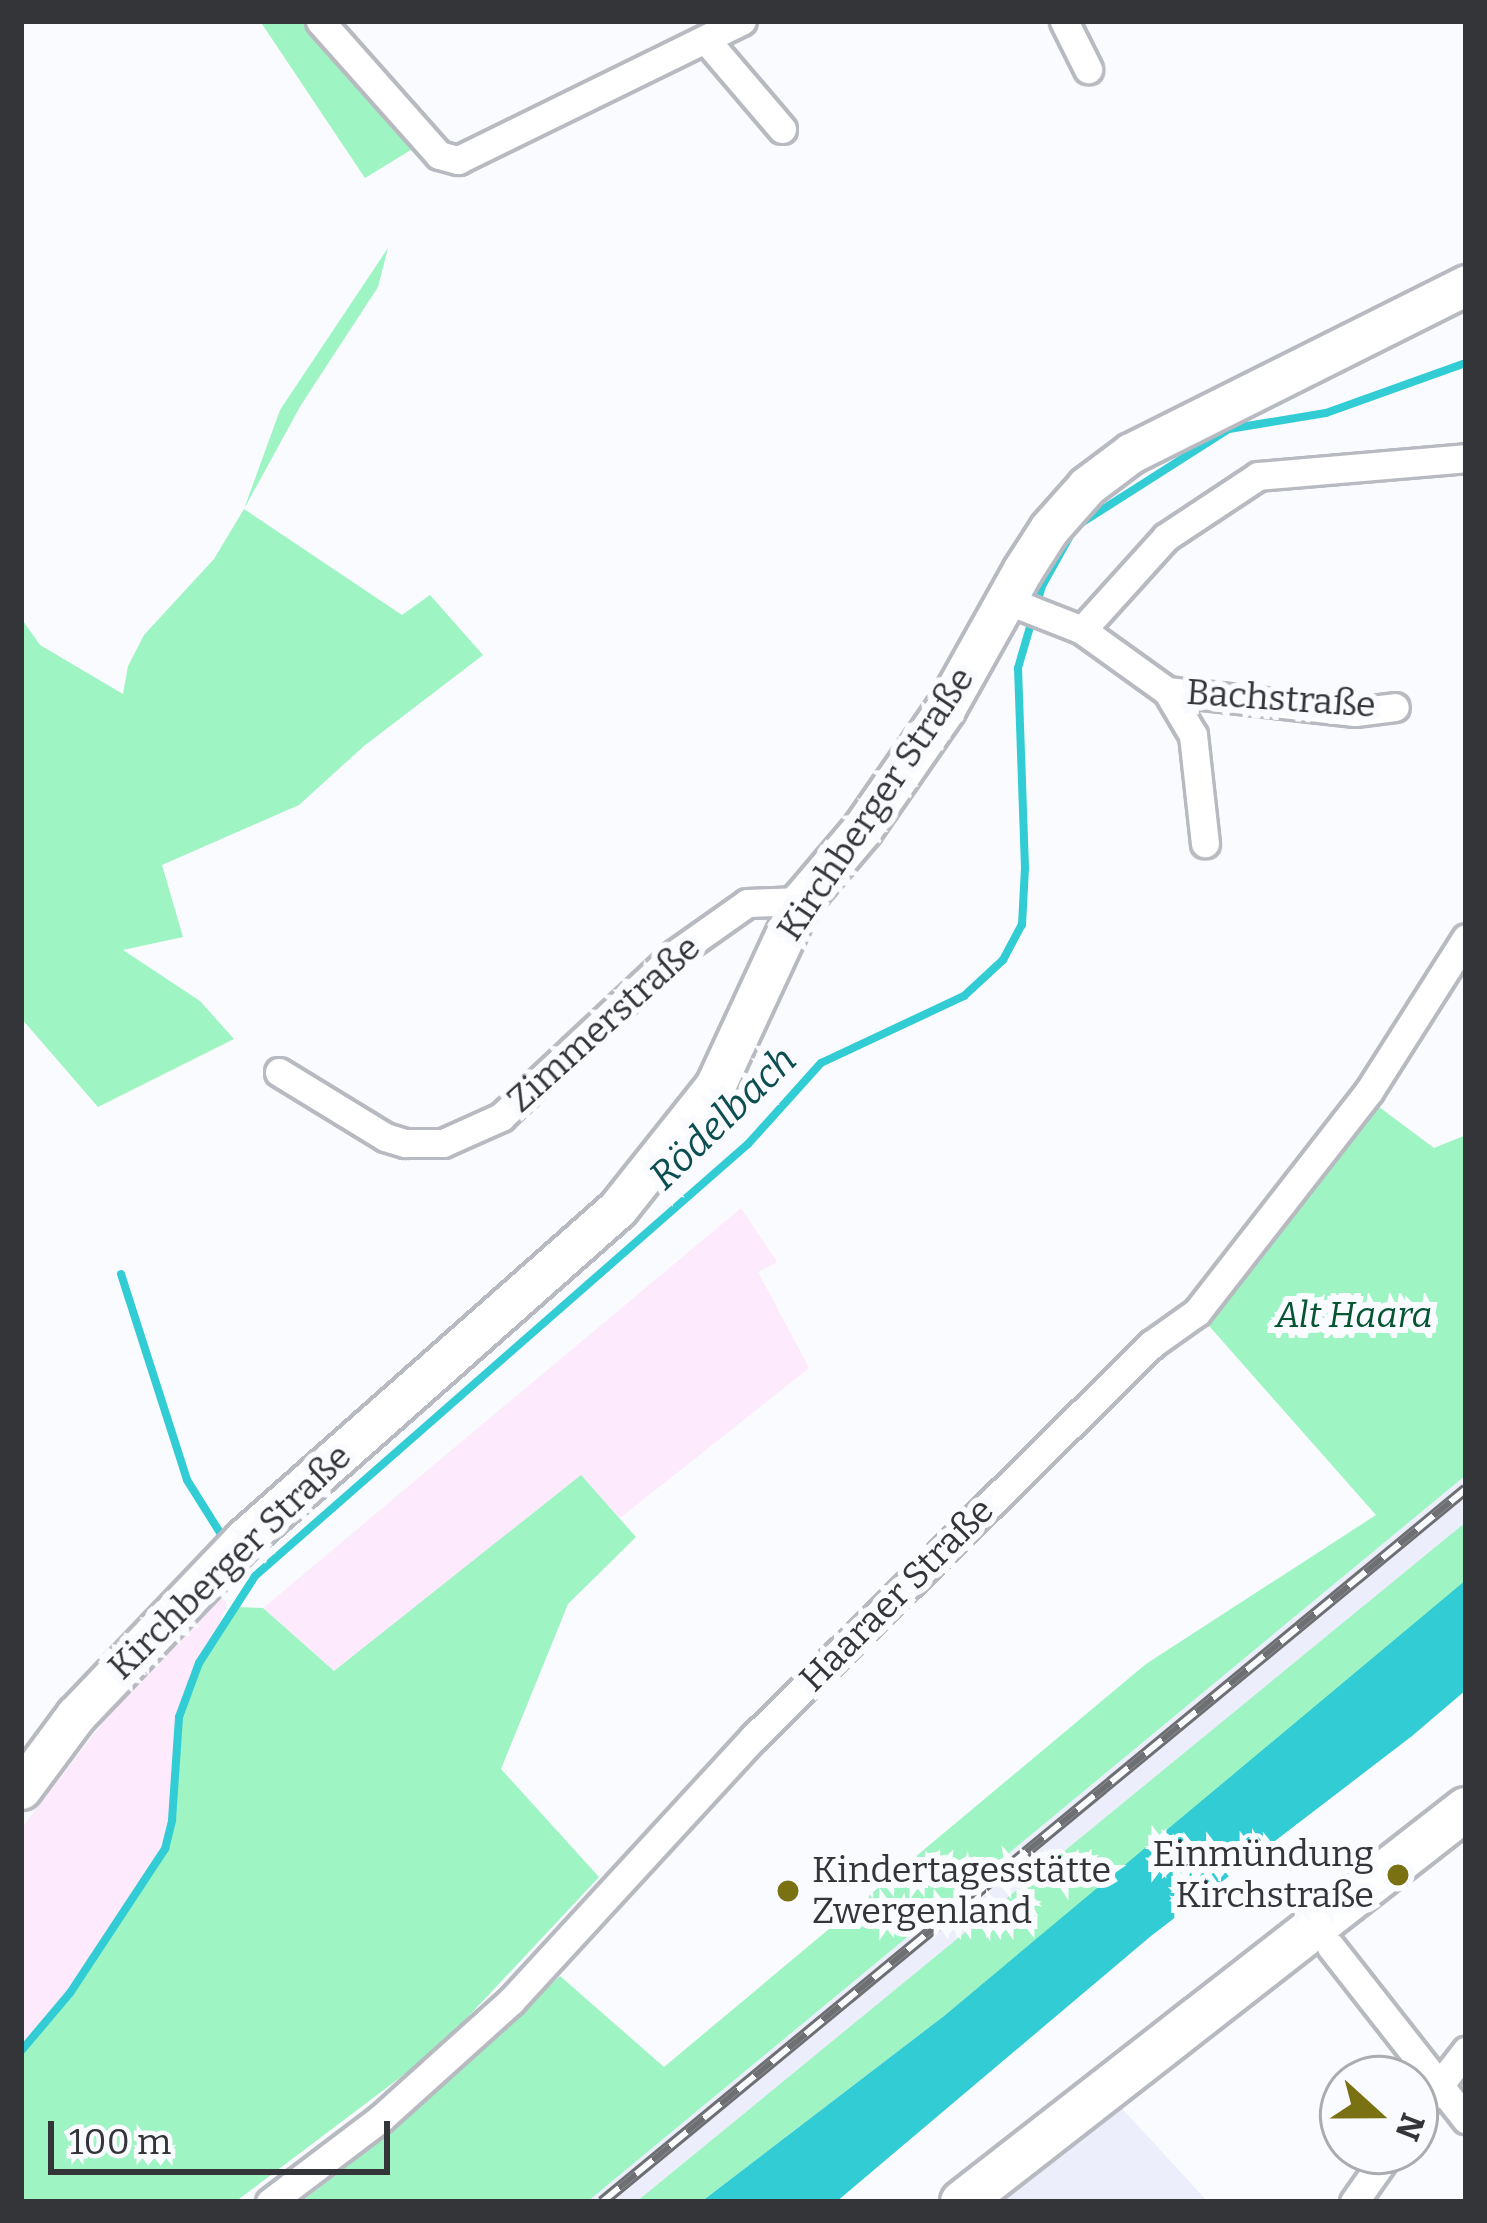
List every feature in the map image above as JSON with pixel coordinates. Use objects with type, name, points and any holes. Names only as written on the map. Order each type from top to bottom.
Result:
[{"type":"main road","name":"Kirchberger Straße","points":[[21,1789],[76,1715],[230,1552],[618,1208],[715,1086],[801,901],[862,829],[1017,605],[1049,529],[1087,486],[1131,453],[1466,285]]},
{"type":"main road","points":[[962,2202],[1466,1809]]},
{"type":"street","points":[[320,21],[439,155],[458,160],[742,21]]},
{"type":"street","points":[[1064,21],[1088,68]]},
{"type":"street","points":[[706,40],[782,129]]},
{"type":"street","points":[[1072,626],[1166,537],[1258,476],[1466,458]]},
{"type":"street","name":"Bachstraße","points":[[1017,605],[1072,626],[1167,691],[1193,735],[1205,843]]},
{"type":"street","name":"Bachstraße","points":[[1167,691],[1354,712],[1395,707]]},
{"type":"street","name":"Zimmerstraße","points":[[279,1072],[385,1137],[442,1143],[501,1117],[675,954],[747,902],[801,901]]},
{"type":"street","name":"Haaraer Straße","points":[[270,2202],[381,2118],[511,2001],[754,1737],[1152,1344],[1197,1312],[1369,1091],[1466,938]]},
{"type":"street","points":[[1331,1947],[1415,2055]]},
{"type":"street","points":[[1439,2083],[1466,2051]]},
{"type":"street","points":[[1439,2085],[1466,2119]]},
{"type":"street","points":[[1354,2202],[1373,2175]]},
{"type":"shaded area","points":[[741,1208],[777,1262],[758,1272],[809,1368],[620,1518],[580,1476],[334,1671],[263,1608]]},
{"type":"shaded area","points":[[1466,1475],[1466,1522],[1433,1551],[636,2202],[587,2202]]},
{"type":"shaded area","points":[[224,1595],[227,1605],[179,1717],[172,1820],[165,1849],[70,1993],[21,2051],[21,1829],[107,1717]]},
{"type":"shaded area","points":[[1118,2104],[1208,2202],[993,2202]]},
{"type":"green space","points":[[260,21],[315,21],[419,145],[365,178]]},
{"type":"green space","points":[[388,248],[378,287],[301,405],[244,509],[280,410]]},
{"type":"green space","points":[[244,509],[402,615],[430,595],[483,655],[364,746],[299,805],[162,865],[183,937],[123,950],[200,1001],[234,1039],[98,1107],[21,1018],[21,618],[40,645],[123,694],[128,666],[144,635],[214,559]]},
{"type":"green space","name":"Alt Haara","points":[[1375,1104],[1434,1148],[1466,1135],[1466,1475],[587,2202],[301,2202],[395,2129],[560,1976],[664,2067],[1146,1664],[1376,1515],[1203,1319],[1276,1236]]},
{"type":"green space","points":[[581,1475],[636,1537],[568,1604],[501,1769],[599,1877],[438,2049],[235,2202],[21,2202],[21,2051],[70,1993],[165,1849],[172,1820],[179,1717],[199,1663],[235,1607],[263,1608],[334,1671]]},
{"type":"green space","points":[[1466,1522],[1466,1580],[944,2016],[701,2202],[636,2202]]},
{"type":"water","points":[[1466,1580],[1466,1690],[1412,1736],[1151,1936],[836,2202],[701,2202],[944,2016]]},
{"type":"waterway","name":"Rödelbach","points":[[21,2051],[70,1993],[165,1849],[172,1820],[179,1717],[199,1663],[255,1576],[748,1144],[821,1063],[964,996],[1003,960],[1022,925],[1025,868],[1018,668],[1042,586],[1075,527],[1229,429],[1326,413],[1466,363]]},
{"type":"waterway","points":[[121,1274],[187,1480],[224,1539]]},
{"type":"railway","points":[[602,2202],[1466,1489]]},
{"type":"place","name":"Einmündung Kirchstraße","points":[[1398,1875]]},
{"type":"place","name":"Kindertagesstätte Zwergenland","points":[[788,1891]]}]
